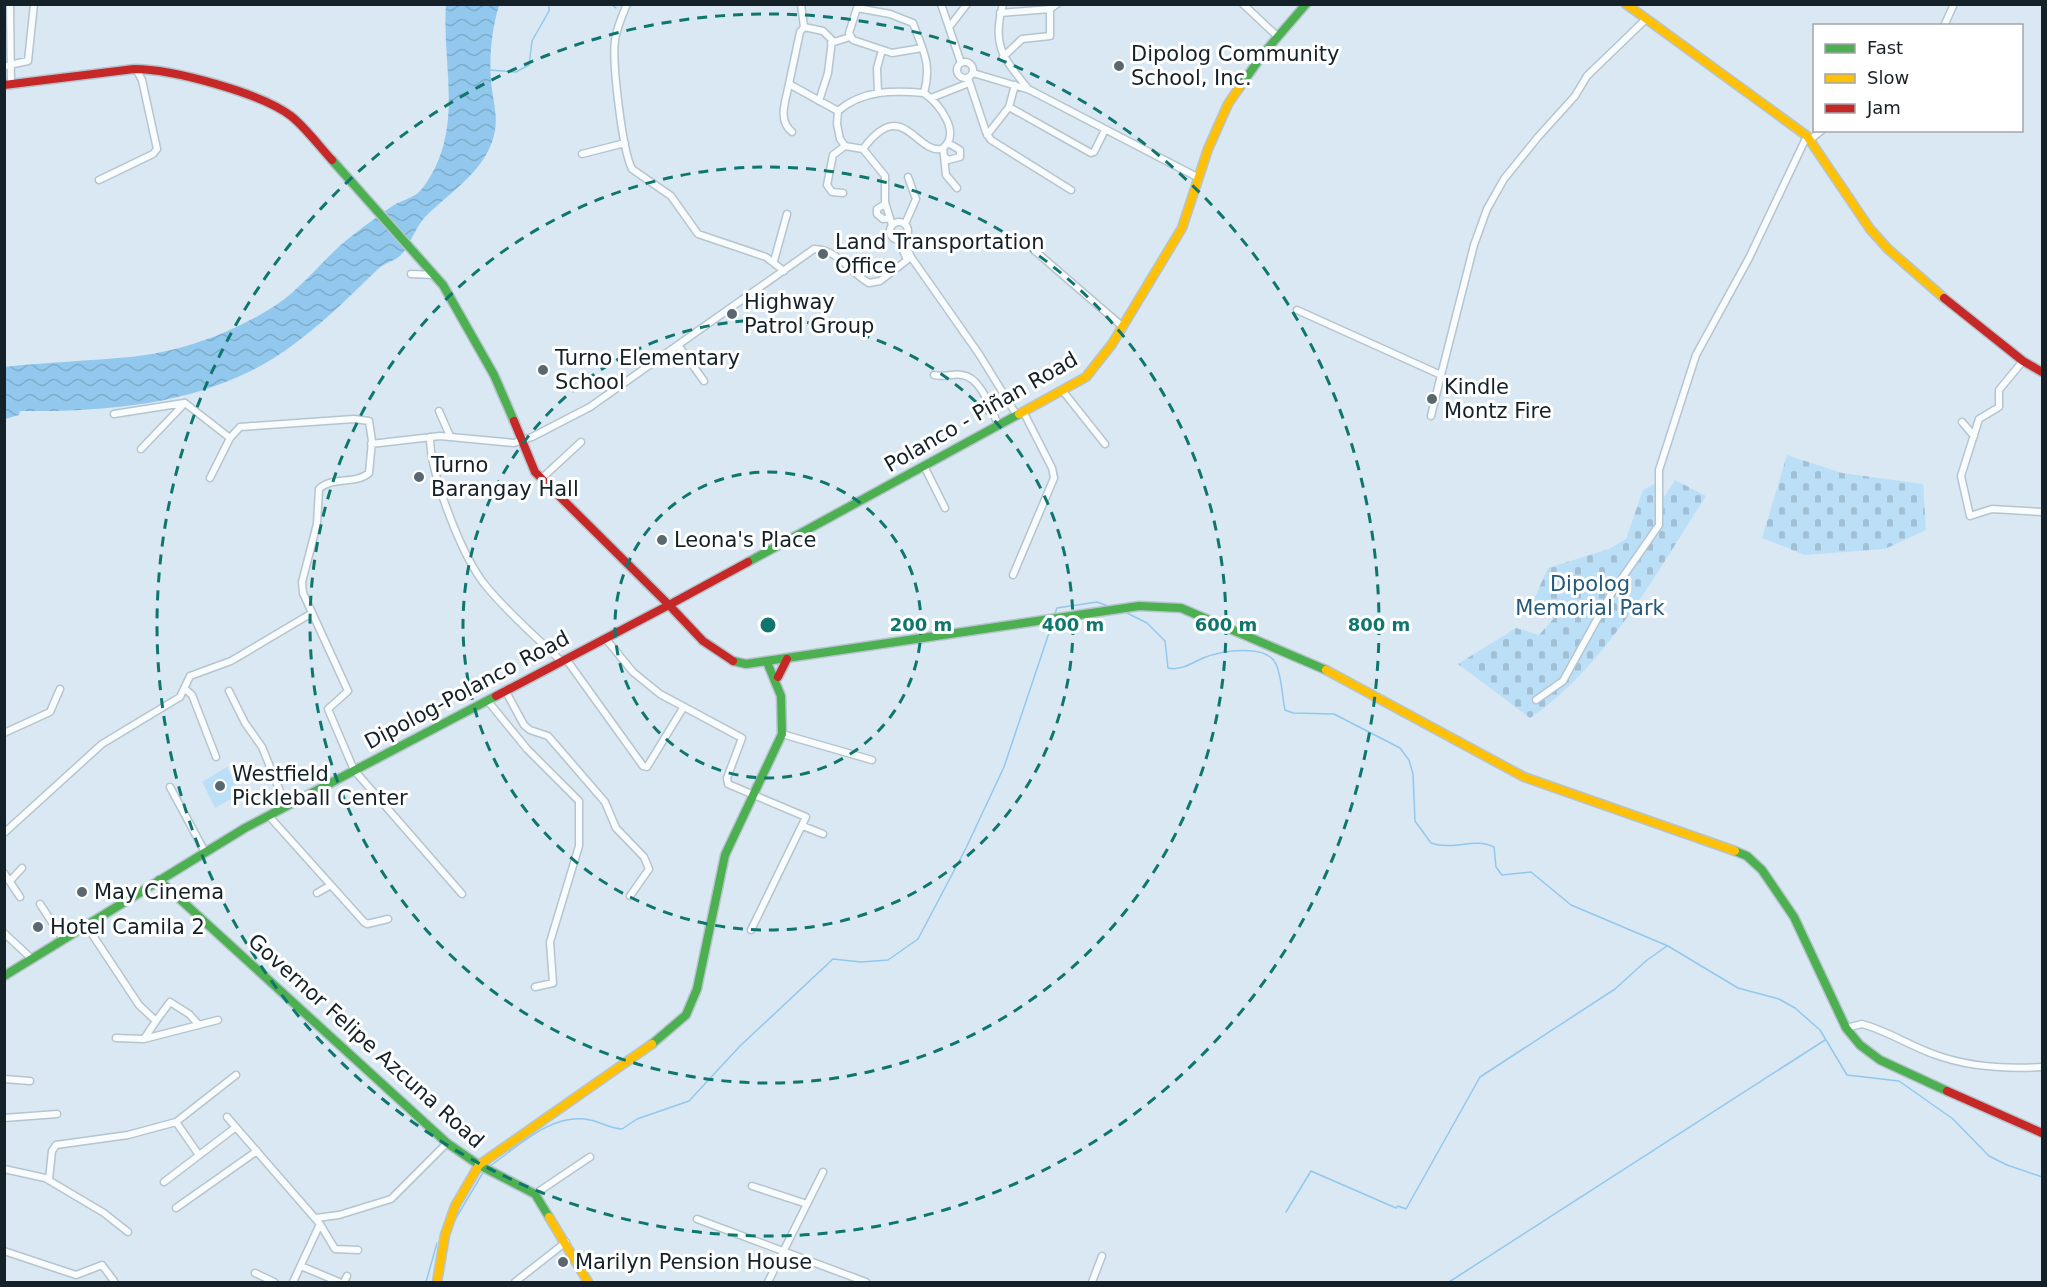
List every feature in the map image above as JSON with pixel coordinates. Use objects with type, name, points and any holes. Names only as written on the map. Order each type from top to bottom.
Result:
[{"type":"main road","name":"Polanco - Piñan Road","points":[[669,604],[1077,383],[1095,368],[1123,327],[1182,228],[1198,178],[1224,112],[1278,37],[1306,4]]},
{"type":"main road","points":[[1631,6],[1808,138],[1870,229],[1888,249],[1922,280],[2023,361],[2043,372]]},
{"type":"main road","points":[[8,85],[136,69],[154,69],[178,74],[272,106],[291,116],[436,275],[494,375],[529,463],[726,659],[737,663],[767,662],[1139,606],[1181,608],[1316,664],[1524,777],[1713,842],[1747,856],[1762,870],[1794,917],[1846,1028],[1860,1045],[1880,1060],[2043,1133]]},
{"type":"main road","name":"Dipolog-Polanco Road","points":[[4,976],[268,815],[669,604]]},
{"type":"main road","points":[[778,677],[787,659]]},
{"type":"main road","points":[[437,1282],[443,1241],[451,1211],[460,1191],[485,1168],[642,1052],[686,1015],[697,989],[725,855],[782,734],[783,718],[778,677],[767,662]]},
{"type":"main road","name":"Governor Felipe Azcuna Road","points":[[159,880],[447,1143],[485,1168],[535,1194],[588,1282]]},
{"type":"street","points":[[8,85],[10,4]]},
{"type":"street","points":[[8,66],[25,63],[30,56],[34,4]]},
{"type":"street","points":[[627,4],[615,42],[626,143],[632,169],[671,196],[698,234],[774,261],[784,271]]},
{"type":"street","points":[[792,132],[783,120],[800,32],[804,27],[801,4]]},
{"type":"street","points":[[941,4],[961,63],[958,74],[961,78],[1015,85],[1030,90],[1198,178]]},
{"type":"street","points":[[950,26],[967,4]]},
{"type":"street","points":[[1003,4],[997,32],[1003,57],[1030,90]]},
{"type":"street","points":[[1243,4],[1278,37]]},
{"type":"street","points":[[1945,24],[1954,4]]},
{"type":"street","points":[[850,37],[857,8],[862,7],[909,20],[922,48],[929,74],[924,93]]},
{"type":"street","points":[[1000,13],[1026,8],[1049,7],[1050,37],[1022,39],[1003,57]]},
{"type":"street","points":[[1431,416],[1474,245],[1487,209],[1504,179],[1575,96],[1587,76],[1646,19]]},
{"type":"street","points":[[804,27],[828,34],[831,43],[828,73],[819,101]]},
{"type":"street","points":[[831,43],[850,37],[882,50],[899,53],[922,48]]},
{"type":"street","points":[[878,93],[876,68],[882,50]]},
{"type":"street","points":[[961,63],[971,65],[970,78],[987,135],[1071,190]]},
{"type":"street","points":[[99,180],[141,160],[157,149],[142,80],[136,69]]},
{"type":"street","points":[[931,98],[970,78]]},
{"type":"street","points":[[789,84],[838,111]]},
{"type":"street","points":[[987,135],[1009,107],[1015,85]]},
{"type":"street","points":[[838,111],[856,98],[878,93],[924,93],[945,116],[950,134],[944,156],[946,175],[957,188]]},
{"type":"street","points":[[1009,107],[1091,153],[1094,152],[1105,130]]},
{"type":"street","points":[[838,111],[837,133],[845,146]]},
{"type":"street","points":[[863,149],[878,130],[890,128],[911,132],[933,149],[946,146],[960,150],[960,157],[954,160],[944,156]]},
{"type":"street","points":[[1536,700],[1563,681],[1611,594],[1659,525],[1659,470],[1696,355],[1749,258],[1808,138],[1818,132]]},
{"type":"street","points":[[582,154],[626,143]]},
{"type":"street","points":[[843,193],[832,192],[827,185],[833,155],[845,146],[863,149],[885,176],[885,204],[892,225],[891,235],[901,239],[909,258],[979,354],[1019,413],[1052,468],[1054,478],[1013,575]]},
{"type":"street","points":[[904,224],[916,199],[908,177]]},
{"type":"street","points":[[885,204],[878,209],[877,214],[883,219],[890,218]]},
{"type":"street","points":[[774,261],[787,214]]},
{"type":"street","points":[[892,225],[898,222],[904,224],[908,232],[901,239]]},
{"type":"street","points":[[371,444],[450,436],[520,442],[590,407],[784,271],[806,253],[820,249],[842,261],[864,281],[876,283],[909,258]]},
{"type":"street","points":[[1034,250],[1123,327]]},
{"type":"street","points":[[411,274],[436,275]]},
{"type":"street","points":[[1297,310],[1442,375]]},
{"type":"street","points":[[678,345],[704,381]]},
{"type":"street","points":[[2023,361],[2000,390],[1999,407],[1993,413],[1982,415],[1961,476],[1970,516],[1992,509],[2043,512]]},
{"type":"street","points":[[934,375],[946,378],[963,375],[973,379],[999,424]]},
{"type":"street","points":[[1062,390],[1105,444]]},
{"type":"street","points":[[141,449],[185,403]]},
{"type":"street","points":[[114,414],[185,403],[230,438]]},
{"type":"street","points":[[440,411],[450,436]]},
{"type":"street","points":[[210,478],[230,438],[240,427],[363,419],[370,424],[370,469],[367,475],[324,484],[319,489],[317,524],[302,587],[348,691],[328,709],[354,770],[462,894]]},
{"type":"street","points":[[1962,422],[1974,436]]},
{"type":"street","points":[[430,437],[435,474],[480,578],[494,595],[563,660],[643,766],[646,767],[683,708]]},
{"type":"street","points":[[542,478],[581,442]]},
{"type":"street","points":[[924,466],[945,508]]},
{"type":"street","points":[[4,833],[96,749],[174,701],[185,689],[190,676],[231,661],[312,613]]},
{"type":"street","points":[[605,638],[633,672],[683,708],[742,738],[727,781],[728,784],[805,816],[751,930]]},
{"type":"street","points":[[4,733],[50,712],[60,689]]},
{"type":"street","points":[[185,689],[192,695],[216,757]]},
{"type":"street","points":[[505,689],[524,724],[530,730],[548,736],[605,802],[616,828],[647,861],[649,869],[630,896]]},
{"type":"street","points":[[230,691],[245,723],[262,747],[286,806]]},
{"type":"street","points":[[486,699],[527,749],[579,801],[579,846],[550,942],[554,983],[535,987]]},
{"type":"street","points":[[782,734],[872,760]]},
{"type":"street","points":[[170,787],[205,852]]},
{"type":"street","points":[[268,815],[367,924],[388,919]]},
{"type":"street","points":[[802,826],[823,834]]},
{"type":"street","points":[[10,880],[22,868]]},
{"type":"street","points":[[4,873],[20,897]]},
{"type":"street","points":[[317,893],[331,885]]},
{"type":"street","points":[[40,904],[63,939]]},
{"type":"street","points":[[86,925],[139,1005],[156,1021]]},
{"type":"street","points":[[4,933],[32,959]]},
{"type":"street","points":[[144,1039],[170,1002],[189,1014],[199,1025]]},
{"type":"street","points":[[116,1038],[144,1039],[219,1020]]},
{"type":"street","points":[[1846,1028],[1862,1023],[1946,1058],[2007,1069],[2043,1067]]},
{"type":"street","points":[[48,1180],[52,1150],[56,1145],[128,1135],[176,1122],[236,1075]]},
{"type":"street","points":[[4,1079],[30,1081]]},
{"type":"street","points":[[4,1119],[57,1114]]},
{"type":"street","points":[[228,1117],[318,1221],[335,1249],[358,1250]]},
{"type":"street","points":[[176,1122],[199,1155]]},
{"type":"street","points":[[164,1182],[236,1127]]},
{"type":"street","points":[[318,1221],[391,1199],[447,1143]]},
{"type":"street","points":[[176,1208],[257,1151]]},
{"type":"street","points":[[535,1194],[590,1157]]},
{"type":"street","points":[[5,1172],[48,1180],[104,1213],[128,1232]]},
{"type":"street","points":[[768,1282],[823,1172]]},
{"type":"street","points":[[752,1186],[807,1204]]},
{"type":"street","points":[[697,1220],[866,1282]]},
{"type":"street","points":[[293,1282],[318,1221]]},
{"type":"street","points":[[515,1282],[566,1242]]},
{"type":"street","points":[[4,1251],[76,1275],[102,1265],[114,1281]]},
{"type":"street","points":[[1092,1282],[1102,1256]]},
{"type":"street","points":[[301,1266],[341,1282],[347,1275]]},
{"type":"street","points":[[255,1273],[274,1282]]},
{"type":"green space","points":[[1787,455],[1842,473],[1923,484],[1926,530],[1885,549],[1805,555],[1762,538]]},
{"type":"green space","name":"Dipolog Memorial Park","points":[[1675,480],[1706,496],[1649,586],[1606,646],[1557,697],[1530,718],[1458,664],[1516,628],[1539,635],[1554,618],[1530,608],[1548,568],[1609,549],[1626,539],[1643,490],[1654,484],[1665,496]]},
{"type":"green space","name":"Westfield Pickleball Center","points":[[227,767],[240,794],[215,808],[202,782]]},
{"type":"water","points":[[446,5],[499,5],[490,62],[496,118],[495,130],[485,157],[477,168],[425,217],[401,255],[380,267],[345,301],[286,350],[256,368],[225,382],[158,401],[89,409],[20,411],[19,415],[5,419],[4,367],[169,351],[225,332],[276,305],[297,289],[353,235],[394,205],[418,193],[434,170],[447,130],[449,88]]},
{"type":"waterway","points":[[489,70],[516,72],[529,65],[532,41],[549,11],[549,4]]},
{"type":"waterway","points":[[611,4],[616,8]]},
{"type":"waterway","points":[[1055,613],[1057,608],[1097,602],[1108,606]]},
{"type":"waterway","points":[[1127,613],[1147,623],[1165,641],[1168,668],[1181,667],[1211,655],[1231,651],[1253,651],[1271,657],[1280,675],[1285,710],[1293,713],[1334,714],[1400,748],[1409,760],[1413,774],[1415,821],[1431,843],[1447,846],[1479,843],[1494,847],[1496,867],[1502,875],[1531,872],[1571,905],[1668,946],[1738,988],[1779,999],[1795,1008],[1820,1030],[1847,1075],[1899,1081],[1953,1119],[1989,1156],[2042,1177]]},
{"type":"waterway","points":[[490,1166],[524,1141],[562,1121],[590,1120],[622,1129],[637,1119],[689,1101],[740,1046],[833,959],[861,962],[888,960],[918,939],[966,848],[1004,767],[1052,624]]},
{"type":"waterway","points":[[1286,1212],[1311,1171],[1396,1208],[1398,1206],[1406,1209],[1480,1077],[1615,989],[1647,960],[1667,946]]},
{"type":"waterway","points":[[1449,1282],[1825,1040]]},
{"type":"waterway","points":[[453,1223],[484,1171]]},
{"type":"waterway","points":[[426,1282],[437,1243]]},
{"type":"traffic: fast","points":[[1239,88],[1263,54],[1306,4]]},
{"type":"traffic: fast","points":[[332,160],[443,285],[494,375],[514,421]]},
{"type":"traffic: fast","points":[[748,562],[1019,414]]},
{"type":"traffic: fast","points":[[733,661],[746,664],[1139,606],[1181,608],[1326,670]]},
{"type":"traffic: fast","points":[[652,1044],[686,1015],[697,989],[725,855],[782,734],[781,696],[767,662]]},
{"type":"traffic: fast","points":[[4,976],[245,828],[496,696]]},
{"type":"traffic: fast","points":[[1735,851],[1747,856],[1762,870],[1794,917],[1846,1028],[1860,1045],[1880,1060],[1947,1091]]},
{"type":"traffic: fast","points":[[159,880],[447,1143],[479,1165],[535,1194],[549,1217]]},
{"type":"traffic: slow","points":[[1626,4],[1807,136],[1870,229],[1888,249],[1944,298]]},
{"type":"traffic: slow","points":[[1019,414],[1086,377],[1112,344],[1182,228],[1208,149],[1228,104],[1239,88]]},
{"type":"traffic: slow","points":[[1326,670],[1524,777],[1735,851]]},
{"type":"traffic: slow","points":[[437,1282],[445,1235],[455,1206],[479,1165],[652,1044]]},
{"type":"traffic: slow","points":[[549,1217],[588,1282]]},
{"type":"traffic: jam","points":[[4,85],[134,69],[192,78],[238,91],[277,107],[297,121],[332,160]]},
{"type":"traffic: jam","points":[[1944,298],[2023,361],[2042,372]]},
{"type":"traffic: jam","points":[[514,421],[535,472],[669,605],[748,562]]},
{"type":"traffic: jam","points":[[496,696],[669,605],[703,641],[733,661]]},
{"type":"traffic: jam","points":[[778,677],[787,659]]},
{"type":"traffic: jam","points":[[1947,1091],[2042,1133]]},
{"type":"place","name":"Dipolog Community School, Inc.","points":[[1119,66]]},
{"type":"place","name":"Land Transportation Office","points":[[823,254]]},
{"type":"place","name":"Highway Patrol Group","points":[[732,314]]},
{"type":"place","name":"Turno Elementary School","points":[[543,370]]},
{"type":"place","name":"Kindle Montz Fire","points":[[1432,399]]},
{"type":"place","name":"Turno Barangay Hall","points":[[419,477]]},
{"type":"place","name":"Leona's Place","points":[[662,540]]},
{"type":"place","name":"Westfield Pickleball Center","points":[[220,786]]},
{"type":"place","name":"May Cinema","points":[[82,892]]},
{"type":"place","name":"Hotel Camila 2","points":[[38,927]]},
{"type":"place","name":"Marilyn Pension House","points":[[563,1262]]}]
